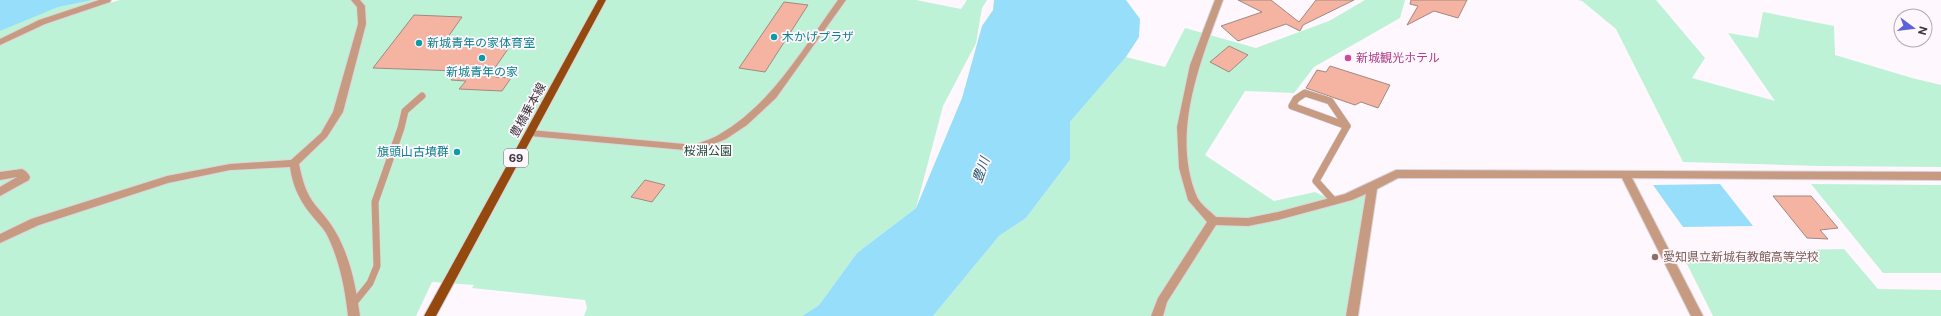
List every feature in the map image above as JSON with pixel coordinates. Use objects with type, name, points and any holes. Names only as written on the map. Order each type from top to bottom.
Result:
[{"type":"main road","name":"豊橋乗本線","points":[[430,316],[602,0]]},
{"type":"street","points":[[0,42],[42,22],[108,0]]},
{"type":"street","points":[[0,239],[35,222],[166,180],[230,167],[294,163],[324,136],[338,112],[362,24],[361,6],[355,0]]},
{"type":"street","points":[[530,133],[696,148],[723,137],[744,123],[773,96],[842,0]]},
{"type":"street","points":[[1219,0],[1195,65],[1182,127],[1184,168],[1193,200],[1213,221],[1248,222],[1334,201],[1372,187],[1396,174],[1941,176]]},
{"type":"street","points":[[294,163],[297,181],[307,201],[330,231],[338,247],[353,304],[354,316]]},
{"type":"street","points":[[0,176],[22,173],[25,177],[0,192]]},
{"type":"street","points":[[1625,174],[1697,316]]},
{"type":"street","points":[[1352,316],[1372,187]]},
{"type":"street","points":[[1157,316],[1162,301],[1213,221]]},
{"type":"lane","points":[[1305,93],[1330,101],[1347,126],[1292,106],[1296,99],[1305,93]]},
{"type":"lane","points":[[353,304],[370,283],[377,266],[375,202],[401,128],[405,111],[422,96]]},
{"type":"lane","points":[[1334,201],[1316,181],[1347,126]]},
{"type":"green space","name":"桜淵公園","points":[[0,0],[102,0],[60,13],[68,15],[120,0],[916,0],[961,9],[967,0],[987,0],[982,8],[976,43],[943,106],[916,208],[857,253],[819,305],[802,316],[584,316],[587,308],[585,300],[472,288],[474,285],[432,282],[416,316],[0,316]]},
{"type":"green space","points":[[1365,0],[1405,0],[1400,18],[1314,67],[1294,93],[1245,91],[1205,155],[1274,201],[1315,192],[1334,201],[1368,193],[1346,316],[933,316],[999,236],[1026,218],[1070,160],[1070,122],[1126,57],[1165,67],[1185,28],[1256,48],[1329,21]]},
{"type":"green space","points":[[1578,0],[1656,0],[1705,58],[1692,78],[1775,101],[1728,33],[1758,38],[1763,12],[1834,26],[1835,55],[1941,85],[1941,167],[1819,166],[1683,162],[1616,29],[1582,1]]},
{"type":"green space","points":[[1811,184],[1941,185],[1941,273],[1883,273]]},
{"type":"green space","points":[[1844,249],[1878,289],[1941,290],[1941,316],[1713,316],[1681,252]]},
{"type":"water","points":[[0,0],[92,0],[58,7],[0,31]]},
{"type":"water","name":"豊川","points":[[994,0],[1126,0],[1140,19],[1139,37],[1126,57],[1070,122],[1070,160],[1026,218],[999,236],[933,316],[802,316],[819,305],[857,253],[916,208],[962,98],[982,26],[993,10]]},
{"type":"water","points":[[1720,184],[1753,226],[1683,227],[1653,185]]},
{"type":"building","points":[[1238,0],[1271,0],[1299,22],[1316,0],[1354,0],[1303,25],[1300,31],[1286,24],[1238,41],[1221,26],[1262,12]]},
{"type":"building","points":[[1411,0],[1467,0],[1458,18],[1434,11],[1407,25],[1418,6],[1410,4]]},
{"type":"building","name":"木かげプラザ","points":[[784,2],[808,5],[765,72],[739,68]]},
{"type":"building","points":[[414,15],[462,17],[443,44],[489,46],[495,38],[515,39],[492,72],[500,72],[496,77],[511,78],[502,91],[459,89],[466,81],[451,80],[458,71],[373,68]]},
{"type":"building","points":[[1229,46],[1248,55],[1229,72],[1210,62]]},
{"type":"building","points":[[1330,66],[1390,85],[1378,108],[1361,102],[1355,105],[1306,88],[1317,70],[1326,72]]},
{"type":"building","points":[[645,180],[665,185],[652,202],[631,197]]},
{"type":"building","points":[[1773,196],[1811,196],[1838,228],[1820,230],[1828,239],[1807,238]]},
{"type":"place","name":"木かげプラザ","points":[[774,37]]},
{"type":"place","name":"新城青年の家体育室","points":[[419,43]]},
{"type":"place","name":"新城青年の家","points":[[482,58]]},
{"type":"place","name":"新城観光ホテル","points":[[1348,58]]},
{"type":"place","name":"旗頭山古墳群","points":[[457,152]]},
{"type":"place","name":"愛知県立新城有教館高等学校","points":[[1655,257]]}]
